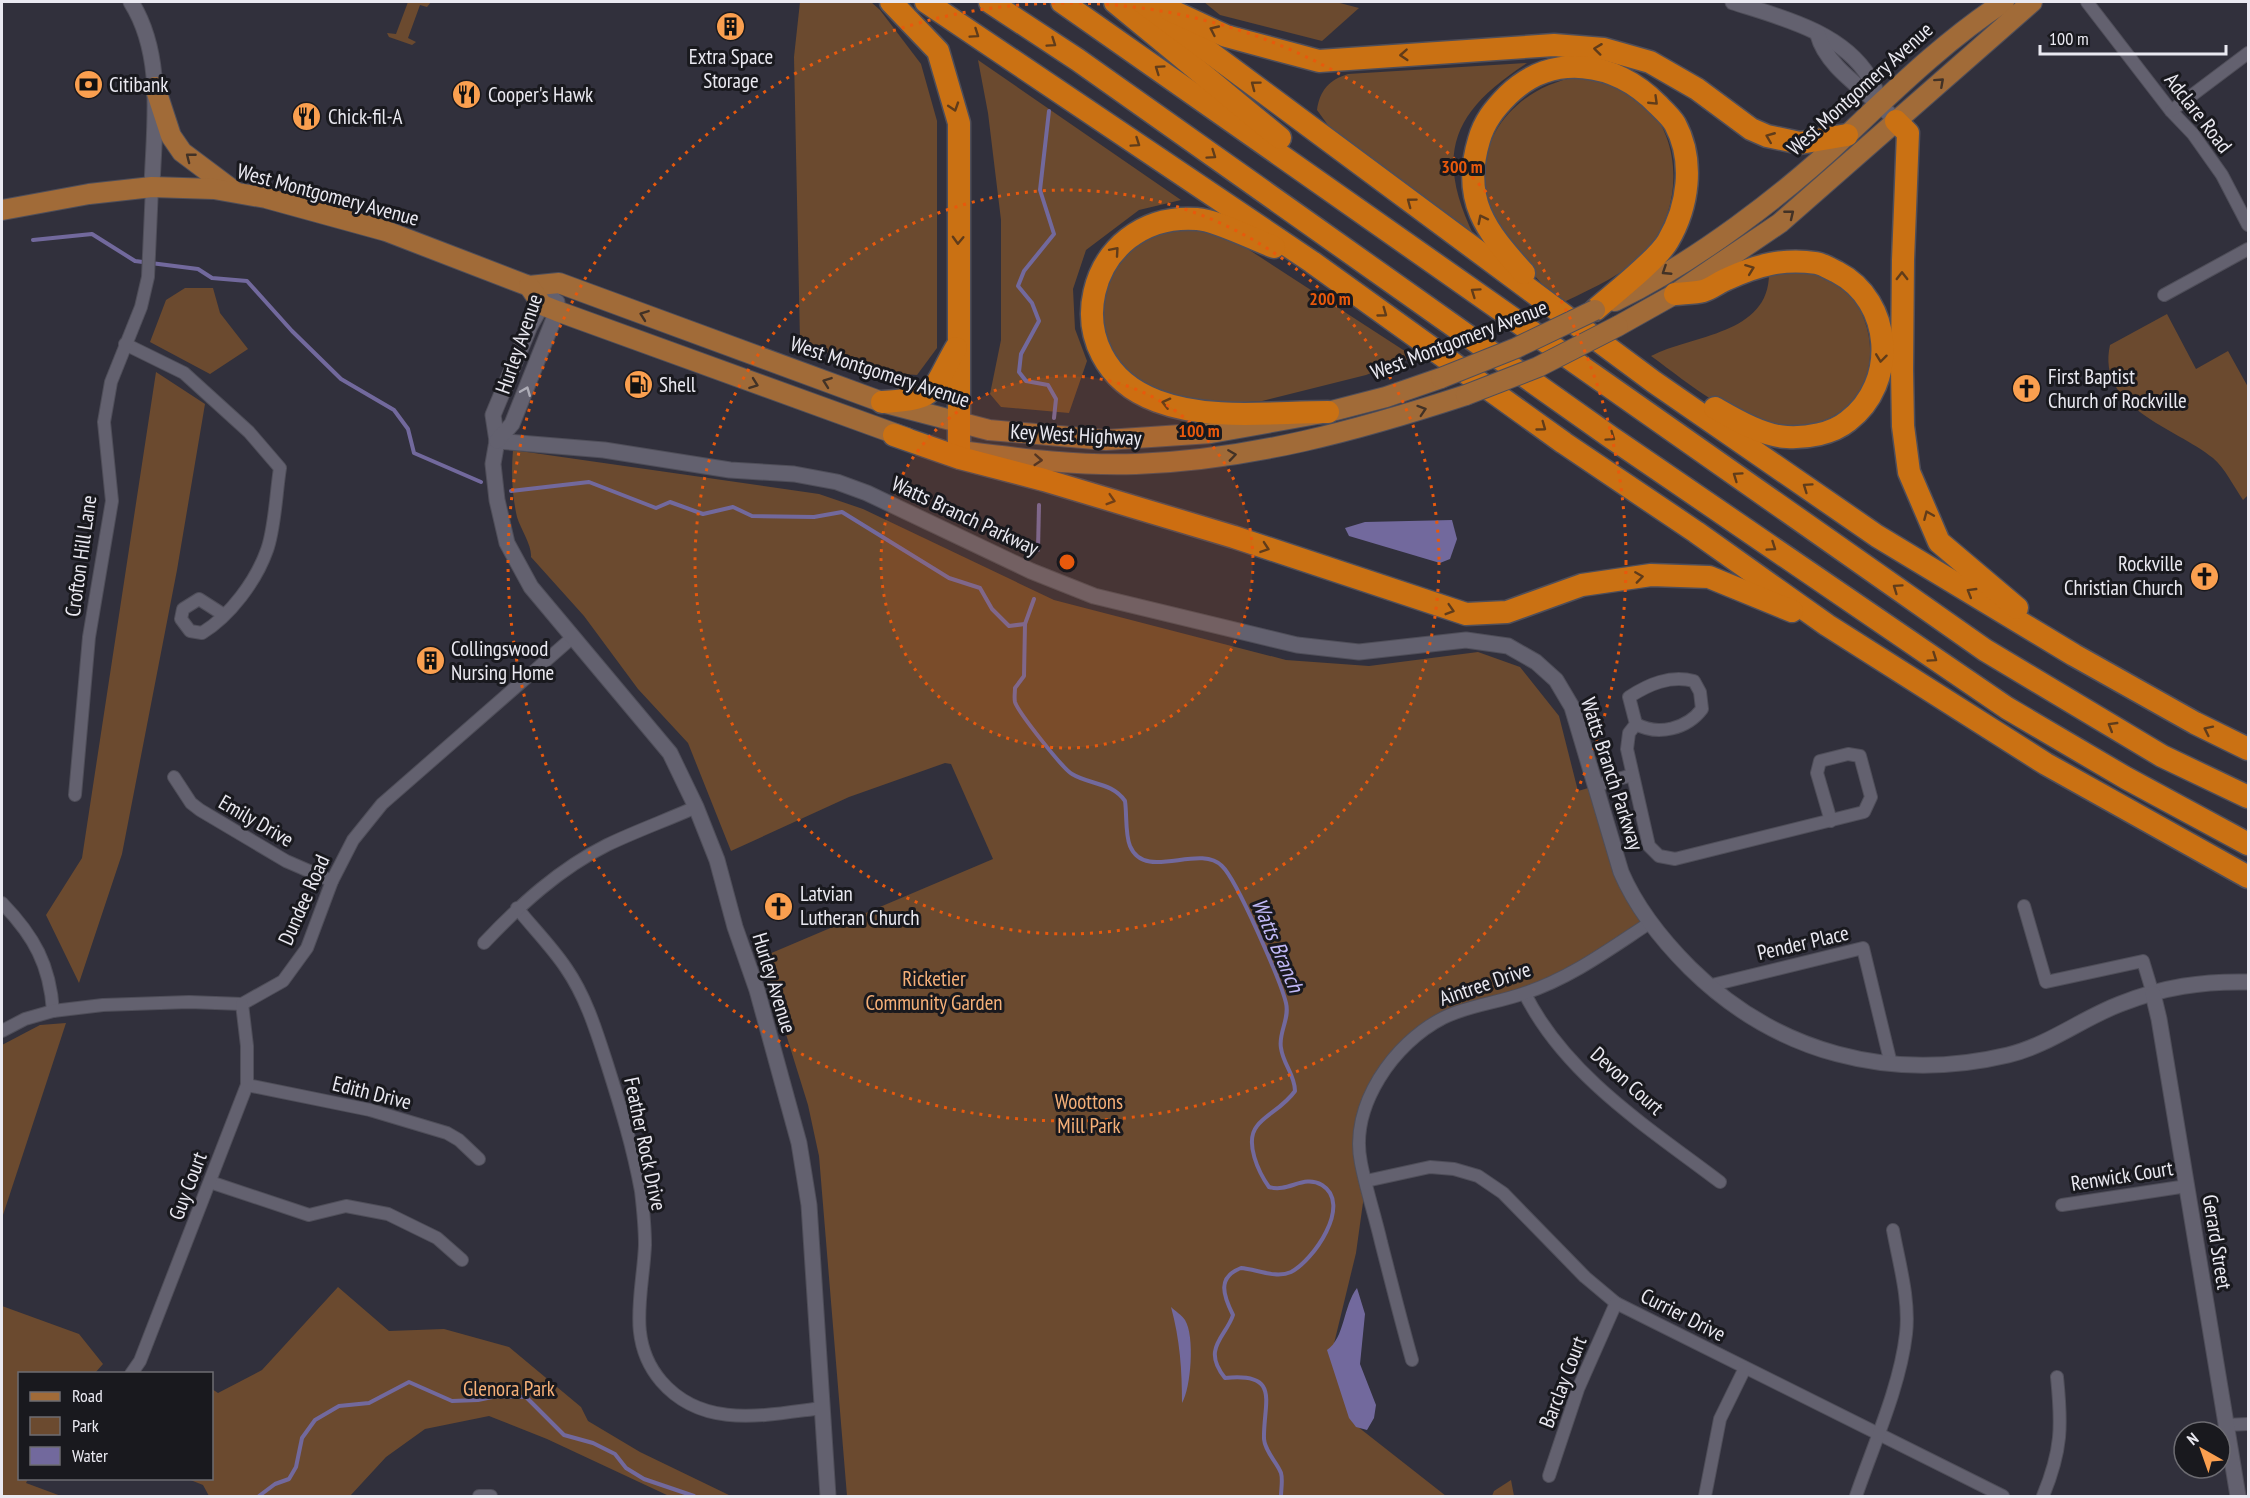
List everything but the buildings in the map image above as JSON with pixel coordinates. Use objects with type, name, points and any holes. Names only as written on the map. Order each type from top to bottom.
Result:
[{"type":"highway","points":[[891,2],[938,51],[959,123],[959,451]]},
{"type":"highway","points":[[926,2],[1312,262],[1564,443],[1696,532],[1827,625],[2046,764],[2248,877]]},
{"type":"highway","points":[[990,2],[1078,60],[1602,431],[2007,708],[2126,778],[2248,844]]},
{"type":"highway","points":[[1062,2],[1985,650],[2162,756],[2248,797]]},
{"type":"highway","points":[[1115,2],[1413,248]]},
{"type":"highway","points":[[1142,2],[1628,363],[1877,536],[2074,655],[2195,723],[2248,749]]},
{"type":"highway","points":[[1152,2],[1226,36],[1319,61],[1554,45],[1604,49],[1650,62],[1697,89],[1751,129],[1767,136],[1800,143],[1847,135]]},
{"type":"highway","points":[[1559,312],[1496,242],[1479,214],[1472,181],[1473,160],[1482,127],[1497,106],[1521,82],[1543,71],[1570,68],[1606,70],[1630,81],[1651,97],[1675,122],[1683,141],[1688,173],[1684,204],[1667,243],[1595,310]]},
{"type":"highway","points":[[1896,121],[1908,133],[1902,260],[1902,426],[1909,472],[1939,542],[2074,655]]},
{"type":"highway","points":[[1312,262],[1200,219],[1177,219],[1158,223],[1141,229],[1123,242],[1109,258],[1093,294],[1092,333],[1098,350],[1122,381],[1157,401],[1207,413],[1328,412]]},
{"type":"highway","points":[[1628,363],[1741,423],[1785,437],[1824,434],[1848,421],[1870,398],[1879,373],[1883,341],[1874,305],[1854,281],[1819,263],[1785,260],[1756,267],[1703,291],[1676,294]]},
{"type":"highway","points":[[882,402],[914,400],[929,393],[939,383],[958,344]]},
{"type":"highway","points":[[894,435],[960,458],[1044,480],[1234,537],[1466,614],[1507,612],[1582,585],[1651,575],[1709,577],[1827,625]]},
{"type":"highway","points":[[2162,756],[2248,786]]},
{"type":"main road","name":"West Montgomery Avenue","points":[[2,210],[89,194],[152,187],[236,193],[386,231],[529,285],[559,284],[882,402],[958,424],[989,430],[1106,440],[1211,433],[1328,412],[1386,397],[1516,348],[1635,290],[1723,235],[1802,175],[1948,41],[2004,2]]},
{"type":"main road","points":[[1676,294],[1780,222],[2032,2]]},
{"type":"main road","points":[[155,87],[171,136],[182,152],[236,193]]},
{"type":"main road","points":[[529,285],[549,308],[894,435]]},
{"type":"main road","name":"Key West Highway","points":[[894,435],[959,451],[1028,459],[1124,464],[1207,458],[1264,450],[1375,425],[1466,395],[1539,366],[1676,294]]},
{"type":"street","points":[[131,2],[149,46],[155,87],[152,187]]},
{"type":"street","points":[[1733,2],[1807,27],[1818,35],[1831,38],[1869,76],[1880,103],[1896,121]]},
{"type":"street","name":"Adclare Road","points":[[2087,2],[2171,111],[2193,134],[2222,175],[2248,225]]},
{"type":"street","points":[[2171,111],[2248,53]]},
{"type":"street","name":"Crofton Hill Lane","points":[[75,795],[89,637],[112,501],[104,422],[111,382],[141,307],[148,277],[152,187]]},
{"type":"street","points":[[2164,295],[2248,249]]},
{"type":"street","name":"Hurley Avenue","points":[[497,441],[512,424],[549,308],[559,284]]},
{"type":"street","name":"Hurley Avenue","points":[[549,308],[530,326],[493,414],[497,441],[493,464],[496,500],[507,543],[531,587],[670,753],[696,807],[717,860],[735,927],[757,990],[799,1143],[809,1205],[828,1497]]},
{"type":"street","points":[[125,344],[184,373],[249,432],[280,468],[267,550],[243,593],[224,615]]},
{"type":"street","name":"Watts Branch Parkway","points":[[497,441],[604,450],[730,470],[794,474],[837,482],[867,493],[1031,571],[1094,596],[1297,645],[1359,651],[1467,640],[1508,646],[1536,662],[1556,680],[1572,707],[1621,872],[1651,922],[1670,948],[1708,986],[1745,1014],[1808,1046],[1842,1056],[1891,1064],[1940,1065],[2008,1054],[2049,1041],[2119,1004],[2179,985],[2205,981],[2248,982]]},
{"type":"street","name":"Dundee Road","points":[[243,1004],[283,981],[308,948],[332,881],[353,840],[382,804],[573,637]]},
{"type":"street","points":[[1674,679],[1694,681],[1700,692],[1702,709],[1693,720],[1672,729],[1647,730],[1636,724],[1629,697],[1650,684],[1674,679]]},
{"type":"street","name":"Watts Branch Parkway","points":[[1636,724],[1629,733],[1627,749],[1649,846],[1659,856],[1675,859],[1831,821],[1864,812],[1871,797],[1860,756],[1848,754],[1820,760],[1817,773],[1831,821]]},
{"type":"street","points":[[1595,786],[1632,775]]},
{"type":"street","name":"Emily Drive","points":[[174,777],[191,803],[200,810],[286,861],[332,881]]},
{"type":"street","points":[[484,943],[517,908],[546,884],[606,846],[696,807]]},
{"type":"street","points":[[2,903],[42,954],[51,987],[53,1011]]},
{"type":"street","points":[[2024,906],[2046,982],[2143,961],[2153,994]]},
{"type":"street","name":"Feather Rock Drive","points":[[517,908],[566,968],[589,1008],[625,1119],[641,1192],[645,1243],[637,1308],[638,1328],[646,1357],[660,1379],[673,1393],[689,1405],[716,1415],[749,1417],[822,1408]]},
{"type":"street","name":"Aintree Drive","points":[[1412,1360],[1360,1162],[1362,1120],[1372,1092],[1387,1066],[1421,1031],[1462,1009],[1525,994],[1572,973],[1651,922]]},
{"type":"street","name":"Pender Place","points":[[1708,986],[1863,948],[1891,1064]]},
{"type":"street","name":"Devon Court","points":[[1525,994],[1549,1033],[1595,1085],[1719,1182]]},
{"type":"street","name":"Gerard Street","points":[[2153,994],[2225,1420]]},
{"type":"street","points":[[2,1031],[25,1019],[53,1011],[111,1005],[189,1002],[243,1004]]},
{"type":"street","name":"Guy Court","points":[[132,1372],[140,1361],[247,1085],[247,1046],[243,1004]]},
{"type":"street","name":"Edith Drive","points":[[247,1085],[370,1110],[447,1133],[459,1140],[479,1160]]},
{"type":"street","name":"Currier Drive","points":[[1366,1181],[1430,1167],[1454,1169],[1478,1176],[1503,1193],[1585,1277],[1616,1303],[2003,1497]]},
{"type":"street","points":[[210,1182],[309,1215],[346,1206],[388,1214],[437,1238],[462,1260]]},
{"type":"street","name":"Renwick Court","points":[[2062,1205],[2187,1186]]},
{"type":"street","points":[[1856,1497],[1900,1366],[1906,1333],[1905,1293],[1893,1230]]},
{"type":"street","name":"Barclay Court","points":[[1549,1476],[1578,1389],[1616,1303]]},
{"type":"street","points":[[1705,1497],[1720,1419],[1745,1368]]},
{"type":"street","points":[[2043,1497],[2060,1444],[2057,1377]]},
{"type":"street","points":[[2232,1425],[2248,1424]]},
{"type":"street","name":"Gerard Street","points":[[2232,1461],[2238,1497]]},
{"type":"street","points":[[479,1497],[491,1497]]},
{"type":"green space","points":[[408,2],[431,2],[427,7],[420,5],[408,38],[416,42],[412,45],[389,37],[387,33],[396,34]]},
{"type":"green space","points":[[800,2],[871,2],[880,10],[921,64],[937,121],[937,348],[917,375],[875,372],[800,341],[794,57]]},
{"type":"green space","points":[[1204,2],[1336,2],[1359,8],[1322,41],[1220,15]]},
{"type":"green space","points":[[978,60],[1181,200],[1139,210],[1086,250],[1073,289],[1075,329],[1087,361],[1069,413],[1001,407],[990,394],[1001,340],[1001,220],[988,113]]},
{"type":"green space","points":[[1527,63],[1482,99],[1467,117],[1458,136],[1454,157],[1455,181],[1462,207],[1474,236],[1330,128],[1317,110],[1320,97],[1326,87],[1336,79],[1348,74]]},
{"type":"green space","points":[[1577,77],[1613,84],[1630,91],[1644,102],[1656,117],[1665,134],[1671,153],[1672,192],[1661,229],[1642,255],[1621,272],[1560,304],[1521,261],[1497,226],[1485,189],[1484,166],[1490,144],[1500,125],[1514,108],[1532,94],[1554,83]]},
{"type":"green space","points":[[1165,229],[1194,229],[1237,242],[1414,357],[1366,375],[1262,401],[1230,403],[1188,398],[1154,389],[1129,373],[1113,355],[1103,334],[1104,287],[1133,244]]},
{"type":"green space","points":[[1818,270],[1841,284],[1852,294],[1864,319],[1869,341],[1870,361],[1865,380],[1856,397],[1843,410],[1826,420],[1806,425],[1783,425],[1745,416],[1712,400],[1651,356],[1726,329],[1744,320],[1757,308],[1766,292],[1769,271]]},
{"type":"green space","points":[[185,288],[213,288],[220,313],[248,349],[210,374],[150,342],[166,300]]},
{"type":"green space","points":[[2167,314],[2196,369],[2228,351],[2248,387],[2248,495],[2243,500],[2213,458],[2142,413],[2126,400],[2115,385],[2109,367],[2110,345]]},
{"type":"green space","points":[[156,372],[205,404],[177,570],[122,854],[79,983],[46,915],[82,858]]},
{"type":"green space","name":"Woottons Mill Park","points":[[513,450],[819,494],[863,509],[1054,600],[1286,660],[1369,666],[1478,652],[1520,667],[1559,716],[1578,791],[1595,786],[1621,872],[1651,922],[1572,973],[1462,1009],[1402,1048],[1362,1120],[1366,1181],[1356,1253],[1331,1356],[1353,1423],[1446,1496],[847,1496],[819,1156],[808,1105],[762,957],[993,859],[951,764],[945,763],[849,797],[731,851],[688,743],[638,689],[584,616],[531,557],[530,548],[515,509],[512,484]]},
{"type":"green space","points":[[66,1023],[2,1218],[2,1045],[40,1025]]},
{"type":"green space","name":"Glenora Park","points":[[338,1287],[389,1331],[444,1329],[509,1347],[581,1407],[588,1421],[640,1452],[731,1496],[669,1496],[547,1439],[489,1416],[425,1429],[386,1457],[350,1496],[209,1496],[203,1485],[190,1480],[213,1480],[213,1390],[218,1393],[262,1370]]},
{"type":"green space","points":[[2,1306],[79,1334],[103,1364],[96,1372],[18,1372],[18,1480],[28,1480],[26,1483],[61,1496],[2,1496]]},
{"type":"green space","points":[[1511,1480],[1514,1496],[1492,1496],[1494,1491]]},
{"type":"water","points":[[1452,520],[1457,539],[1450,559],[1440,563],[1349,536],[1345,528],[1365,522]]},
{"type":"water","points":[[1357,1288],[1365,1314],[1360,1364],[1376,1405],[1374,1418],[1367,1430],[1356,1427],[1349,1418],[1327,1350],[1333,1345],[1341,1330],[1352,1295]]},
{"type":"water","points":[[1171,1307],[1185,1320],[1190,1338],[1190,1374],[1182,1403],[1180,1355]]},
{"type":"waterway","points":[[1049,111],[1040,190],[1054,234],[1024,271],[1018,286],[1032,303],[1039,321],[1021,354],[1019,372],[1026,381],[1048,385],[1056,399],[1054,418]]},
{"type":"waterway","points":[[33,240],[92,234],[135,261],[198,269],[212,278],[247,281],[292,331],[341,379],[394,410],[408,429],[414,453],[481,482]]},
{"type":"waterway","points":[[511,491],[589,482],[656,508],[670,502],[703,514],[733,507],[752,516],[814,517],[842,512],[949,578],[980,588],[992,609],[1009,626],[1025,624]]},
{"type":"waterway","points":[[1038,550],[1039,505]]},
{"type":"waterway","name":"Watts Branch","points":[[1034,599],[1025,624],[1024,676],[1015,688],[1018,708],[1067,770],[1079,778],[1114,790],[1125,801],[1128,841],[1137,856],[1147,861],[1160,862],[1200,858],[1212,860],[1222,866],[1248,910],[1268,954],[1286,1003],[1281,1048],[1295,1091],[1257,1126],[1253,1133],[1252,1149],[1257,1166],[1269,1187],[1283,1188],[1302,1182],[1315,1182],[1322,1185],[1330,1194],[1333,1205],[1332,1218],[1319,1245],[1300,1266],[1291,1272],[1273,1274],[1241,1268],[1228,1276],[1224,1287],[1233,1315],[1215,1351],[1218,1368],[1225,1378],[1243,1377],[1255,1380],[1262,1385],[1266,1393],[1264,1439],[1281,1473],[1281,1496]]},
{"type":"waterway","points":[[259,1496],[275,1484],[289,1479],[296,1467],[302,1438],[315,1420],[339,1406],[369,1403],[409,1382],[452,1401],[478,1400],[497,1396],[526,1397],[564,1435],[593,1443],[615,1454],[626,1468],[644,1479],[694,1496]]},
{"type":"place","name":"Extra Space Storage","points":[[731,26]]},
{"type":"place","name":"Citibank","points":[[88,85]]},
{"type":"place","name":"Cooper's Hawk","points":[[467,95]]},
{"type":"place","name":"Chick-fil-A","points":[[307,117]]},
{"type":"place","name":"Shell","points":[[638,385]]},
{"type":"place","name":"First Baptist Church of Rockville","points":[[2027,389]]},
{"type":"place","name":"Rockville Christian Church","points":[[2204,576]]},
{"type":"place","name":"Collingswood Nursing Home","points":[[430,661]]},
{"type":"place","name":"Latvian Lutheran Church","points":[[779,906]]},
{"type":"park label","name":"Ricketier Community Garden","points":[[934,991]]}]
